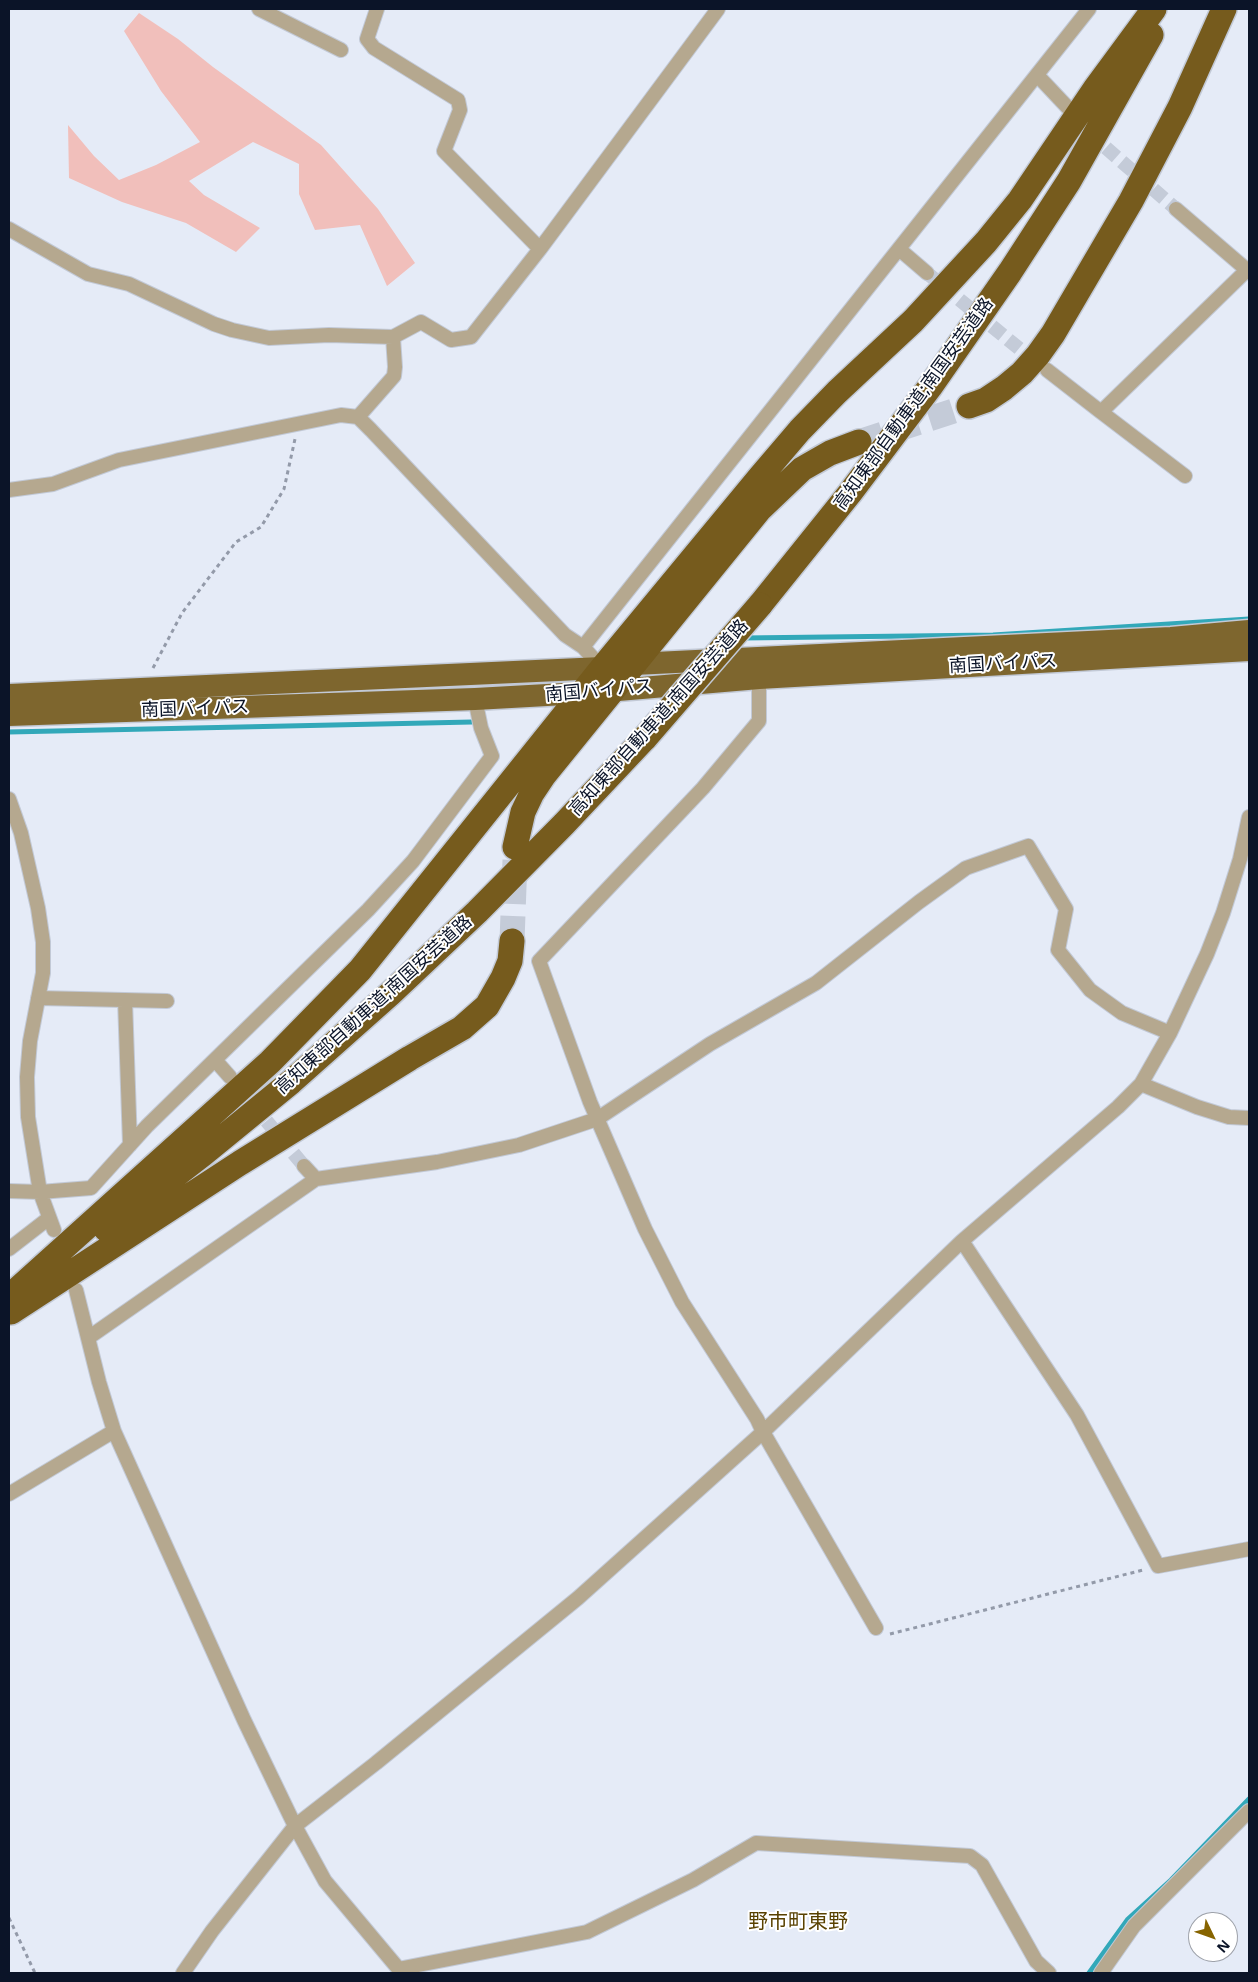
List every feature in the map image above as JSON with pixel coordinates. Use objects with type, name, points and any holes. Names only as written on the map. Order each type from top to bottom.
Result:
[{"type":"highway","points":[[515,848],[523,812],[532,793],[608,678],[800,430],[837,392],[913,322],[986,242],[1020,200],[1095,90],[1154,9]]},
{"type":"highway","name":"高知東部自動車道;南国安芸道路","points":[[9,1298],[104,1230],[204,1154],[291,1082],[390,994],[477,912],[645,738],[760,605],[850,493],[930,388],[1010,272],[1069,181],[1165,9]]},
{"type":"highway","points":[[969,406],[986,400],[1022,373],[1053,334],[1131,201],[1180,108],[1224,9]]},
{"type":"highway","points":[[9,1298],[270,1062],[360,970],[583,693],[634,664],[759,510],[779,489],[802,469],[830,453],[859,442]]},
{"type":"highway","name":"南国バイパス","points":[[634,664],[1172,638],[1249,631]]},
{"type":"highway","name":"南国バイパス","points":[[9,695],[142,689],[608,678],[759,678],[1249,650]]},
{"type":"highway","name":"南国バイパス","points":[[9,715],[475,699],[583,693]]},
{"type":"highway","points":[[9,1313],[249,1158],[462,1028],[486,1006],[503,978],[510,961],[512,941]]},
{"type":"street","points":[[258,9],[341,50]]},
{"type":"street","points":[[377,9],[367,39],[374,48],[458,100],[460,110],[444,151],[540,249]]},
{"type":"street","points":[[9,229],[88,274],[129,284],[214,324],[232,330],[269,338],[329,335],[393,337],[421,322],[451,340],[471,337],[540,249],[718,9]]},
{"type":"street","points":[[582,647],[1089,9]]},
{"type":"street","points":[[1037,75],[1071,111]]},
{"type":"street","points":[[1101,412],[1248,271],[1176,209]]},
{"type":"street","points":[[899,249],[927,272]]},
{"type":"street","points":[[358,417],[394,376],[393,337]]},
{"type":"street","points":[[1047,370],[1185,476]]},
{"type":"street","points":[[9,490],[53,484],[119,460],[341,415],[358,417],[565,635],[582,647],[608,678]]},
{"type":"street","points":[[759,678],[759,721],[703,788],[539,960],[597,1119],[645,1229],[682,1302],[757,1419],[876,1628]]},
{"type":"street","points":[[9,1191],[40,1192],[91,1188],[147,1126],[368,910],[413,861],[492,756],[481,728],[475,699]]},
{"type":"street","points":[[9,800],[21,833],[38,908],[43,942],[43,973],[30,1041],[27,1077],[28,1117],[40,1192],[51,1224],[9,1249]]},
{"type":"street","points":[[183,1973],[212,1931],[295,1826],[376,1763],[578,1598],[763,1432],[962,1241],[1118,1107],[1141,1084],[1170,1033],[1207,954],[1223,913],[1240,859],[1249,817]]},
{"type":"street","points":[[88,1338],[316,1179],[349,1176],[519,1145],[597,1119],[710,1044],[816,983],[919,902],[966,868],[1028,846],[1066,909],[1058,950],[1090,990],[1122,1013],[1170,1033]]},
{"type":"street","points":[[38,998],[167,1001]]},
{"type":"street","points":[[125,1000],[130,1145]]},
{"type":"street","points":[[215,1060],[230,1077]]},
{"type":"street","points":[[1141,1084],[1229,1117],[1249,1118]]},
{"type":"street","points":[[304,1166],[316,1179]]},
{"type":"street","points":[[962,1241],[1077,1415],[1158,1566],[1249,1549]]},
{"type":"street","points":[[76,1290],[99,1382],[114,1431],[244,1720],[295,1826],[325,1881],[400,1971],[587,1932],[693,1880],[756,1843],[970,1856],[982,1864],[1036,1960],[1048,1973]]},
{"type":"street","points":[[9,1494],[114,1431]]},
{"type":"street","points":[[1101,1973],[1134,1926],[1249,1811]]},
{"type":"path","points":[[142,689],[182,613],[236,542],[261,527],[284,489],[298,424]]},
{"type":"path","points":[[876,1628],[883,1635],[1158,1566]]},
{"type":"path","points":[[9,1918],[35,1973]]},
{"type":"shaded area","points":[[139,13],[178,39],[213,67],[321,145],[378,209],[415,263],[387,286],[360,225],[315,230],[299,194],[299,164],[253,142],[189,181],[204,195],[260,228],[236,252],[186,223],[122,202],[69,178],[68,125],[94,156],[119,180],[156,165],[200,142],[161,91],[124,31]]},
{"type":"waterway","points":[[743,638],[993,635],[1249,619]]},
{"type":"waterway","points":[[9,732],[472,722]]},
{"type":"waterway","points":[[1089,1973],[1128,1919],[1171,1880],[1249,1799]]},
{"type":"tunnel","points":[[1091,133],[1176,209]]},
{"type":"tunnel","points":[[927,273],[1038,364]]},
{"type":"tunnel","points":[[859,442],[969,406]]},
{"type":"tunnel","points":[[512,941],[515,860]]},
{"type":"tunnel","points":[[253,1105],[304,1166]]},
{"type":"district","name":"野市町東野","points":[[798,1922]]}]
